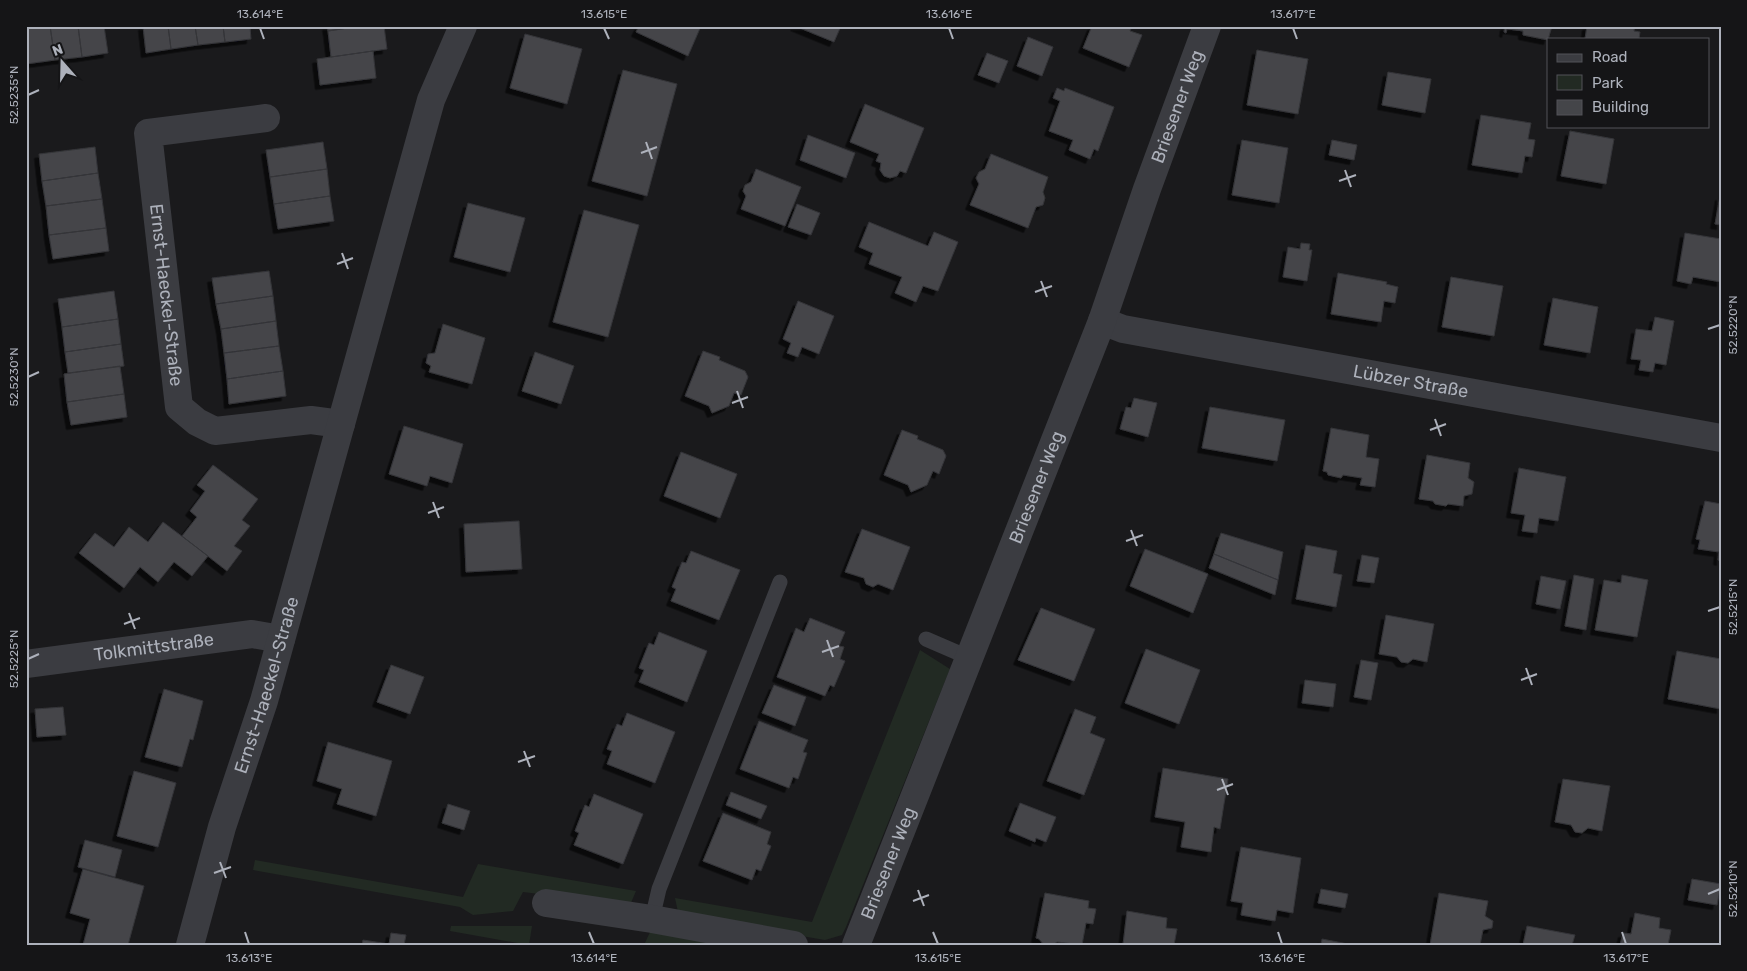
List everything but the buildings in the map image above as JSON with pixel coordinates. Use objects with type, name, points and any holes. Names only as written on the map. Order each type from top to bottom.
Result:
[{"type":"street","name":"Ernst-Haeckel-Straße","points":[[190,945],[222,827],[264,701],[431,100],[463,26]]},
{"type":"street","name":"Briesener Weg","points":[[856,945],[1102,321],[1147,189],[1207,26]]},
{"type":"street","name":"Ernst-Haeckel-Straße","points":[[266,118],[148,133],[179,407],[197,422],[215,431],[311,420],[341,424]]},
{"type":"street","name":"Lübzer Straße","points":[[1102,321],[1123,329],[1721,438]]},
{"type":"street","name":"Tolkmittstraße","points":[[26,664],[252,634],[281,639]]},
{"type":"street","points":[[546,903],[652,919],[794,945]]},
{"type":"lane","points":[[652,919],[659,890],[780,582]]},
{"type":"lane","points":[[926,639],[970,658]]},
{"type":"green space","points":[[920,650],[950,669],[842,935],[825,940],[685,916],[678,912],[675,898],[812,922]]},
{"type":"green space","points":[[255,860],[463,897],[478,864],[636,891],[630,905],[523,892],[513,911],[473,915],[460,907],[253,870]]},
{"type":"green space","points":[[451,926],[532,926],[529,945],[450,931]]},
{"type":"green space","points":[[651,930],[734,945],[644,945]]}]
